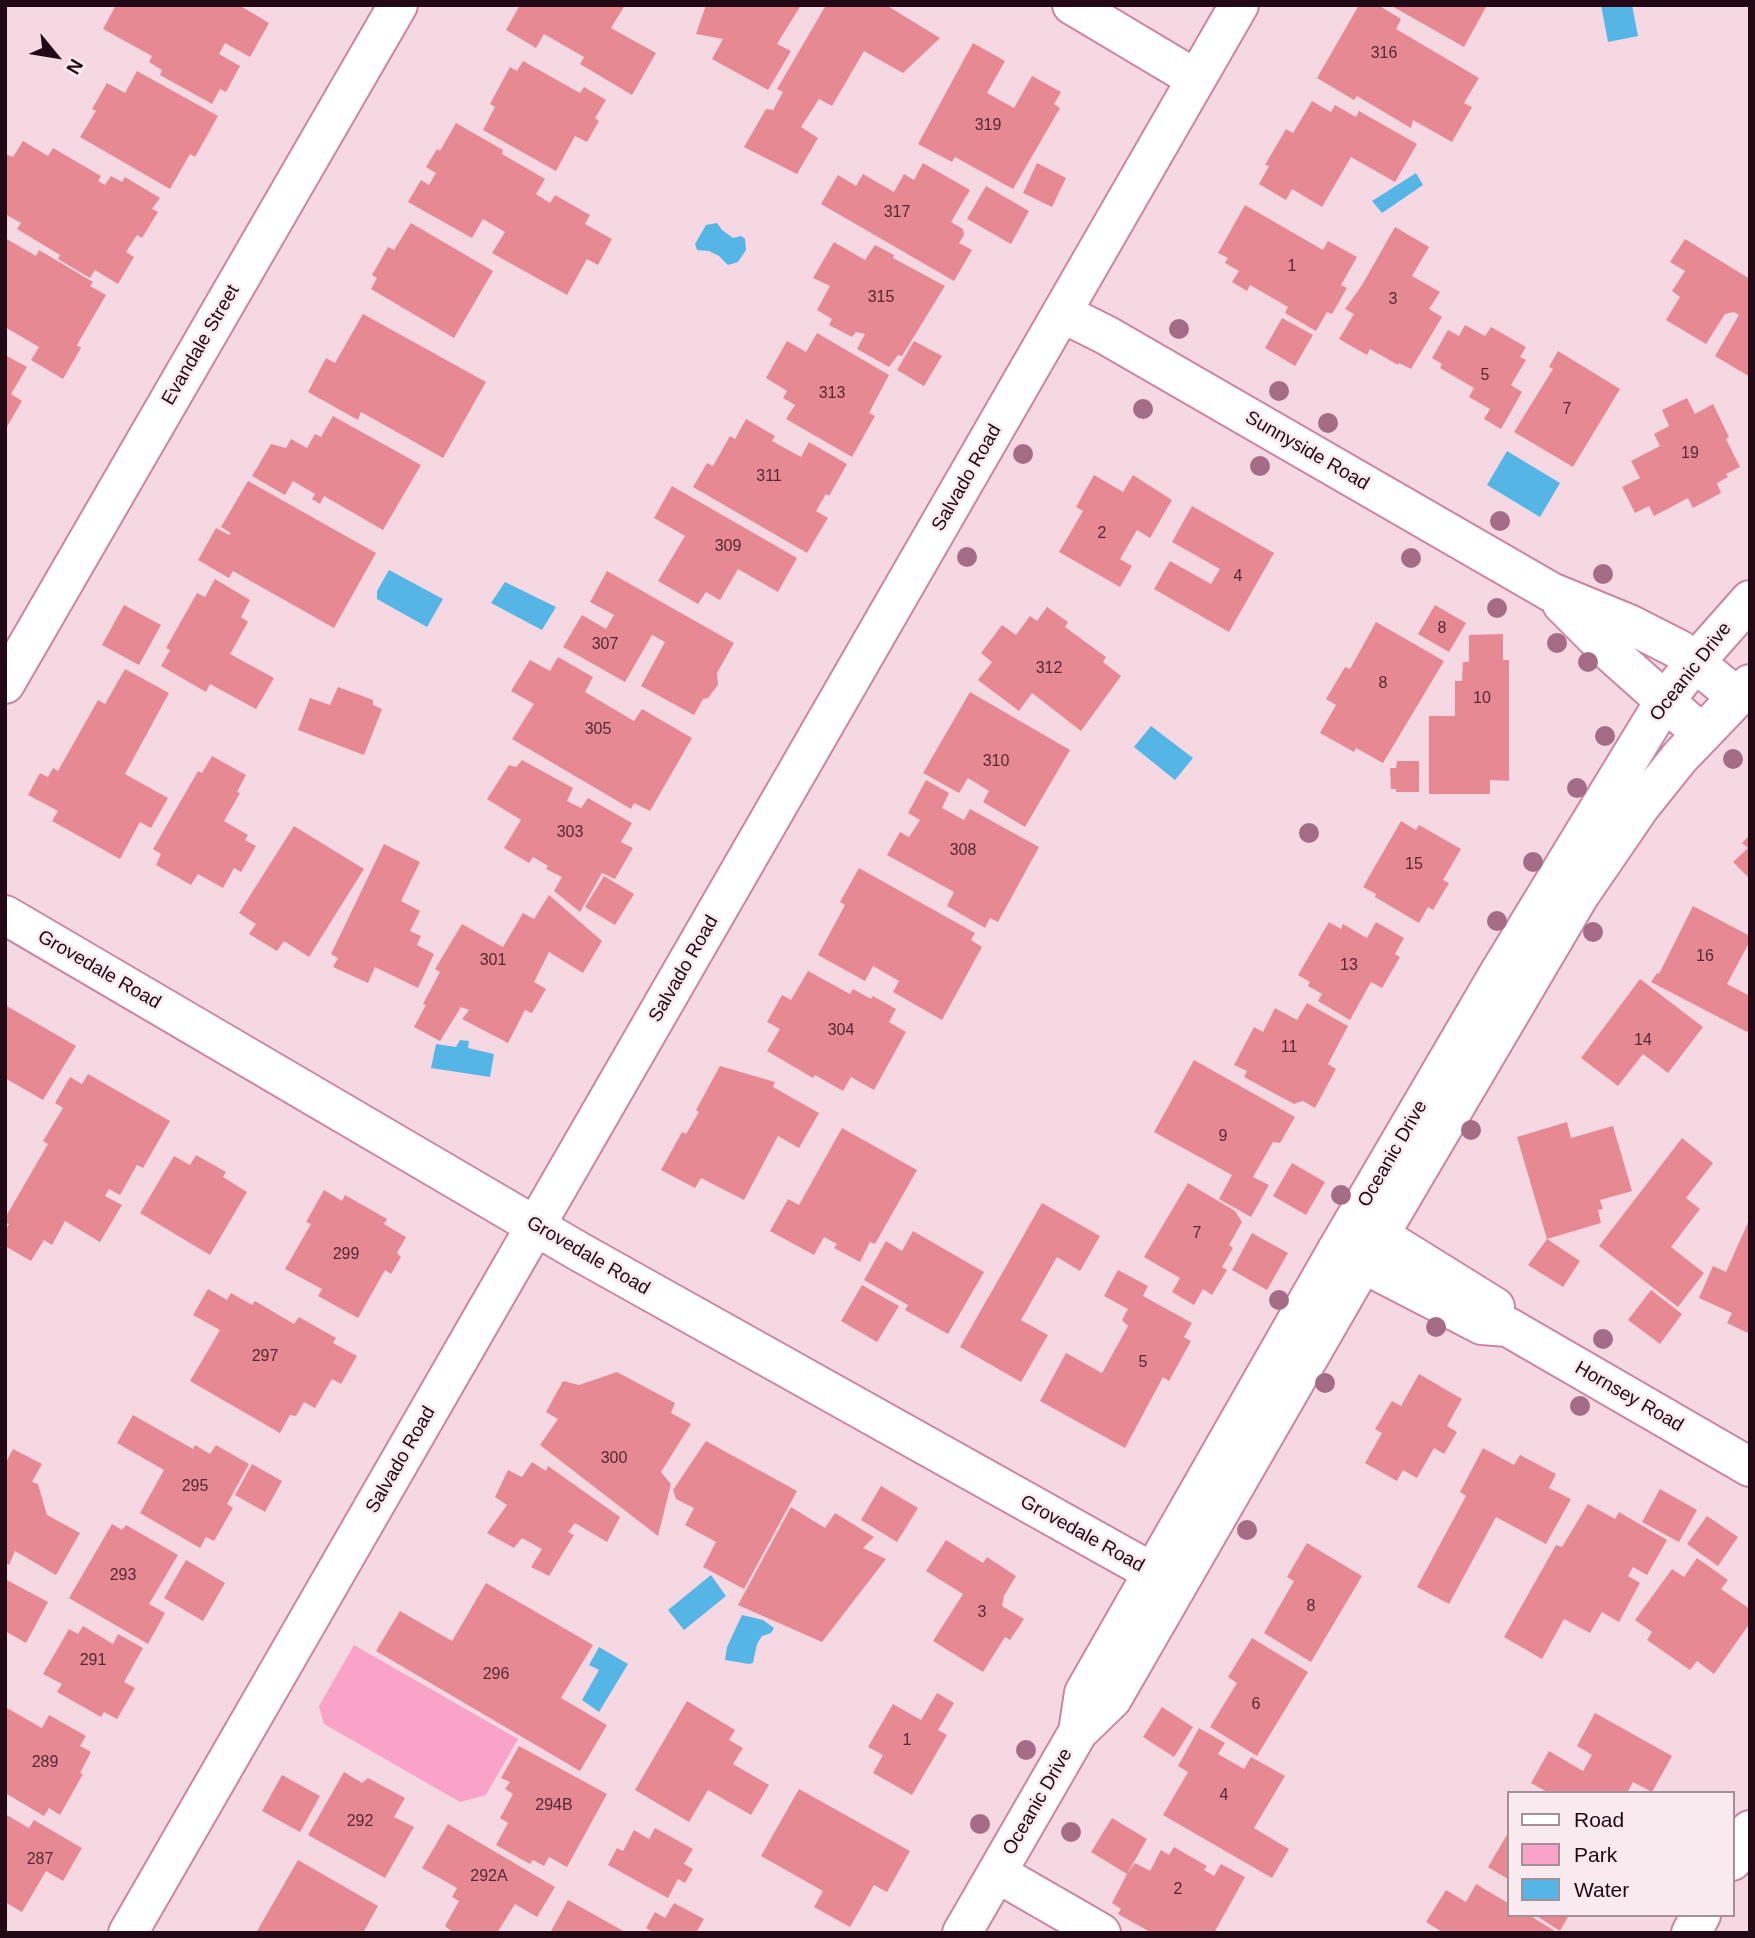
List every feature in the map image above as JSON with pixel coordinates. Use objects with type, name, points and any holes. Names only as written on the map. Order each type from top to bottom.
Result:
[{"type":"street","name":"Evandale Street","points":[[5,684],[398,5]]},
{"type":"street","points":[[1072,5],[1196,79]]},
{"type":"street","name":"Salvado Road","points":[[128,1933],[1239,5]]},
{"type":"street","name":"Sunnyside Road","points":[[1062,313],[1106,335],[1551,592],[1629,624],[1680,650],[1743,691]]},
{"type":"street","name":"Sunnyside Road","points":[[1551,592],[1610,652],[1702,734]]},
{"type":"street","name":"Oceanic Drive","points":[[962,1933],[1078,1732],[1112,1699],[1165,1579],[1358,1242],[1499,973],[1664,702],[1750,600]]},
{"type":"street","name":"Oceanic Drive","points":[[1358,1242],[1579,896],[1640,807],[1702,734],[1743,691]]},
{"type":"street","name":"Grovedale Road","points":[[5,915],[536,1226],[1165,1579]]},
{"type":"street","name":"Hornsey Road","points":[[1358,1242],[1493,1305],[1508,1327],[1750,1467]]},
{"type":"street","points":[[1734,1858],[1750,1830]]},
{"type":"street","points":[[997,1873],[1101,1933]]},
{"type":"street","points":[[1691,1933],[1700,1917]]},
{"type":"green space","points":[[354,1645],[518,1739],[486,1795],[460,1802],[324,1724],[319,1706]]},
{"type":"water","points":[[1601,5],[1632,5],[1638,36],[1608,42]]},
{"type":"water","points":[[1416,173],[1423,185],[1382,213],[1372,201]]},
{"type":"water","points":[[717,223],[733,238],[741,236],[745,239],[746,250],[738,262],[728,265],[709,251],[697,250],[695,244],[706,225]]},
{"type":"water","points":[[1507,451],[1560,483],[1540,517],[1487,485]]},
{"type":"water","points":[[389,570],[443,599],[427,627],[377,599],[377,591]]},
{"type":"water","points":[[505,582],[556,607],[542,630],[491,603]]},
{"type":"water","points":[[1151,726],[1193,758],[1175,780],[1134,747]]},
{"type":"water","points":[[460,1040],[469,1041],[468,1048],[494,1054],[490,1077],[431,1068],[436,1044],[456,1047]]},
{"type":"water","points":[[711,1575],[726,1596],[684,1630],[668,1610]]},
{"type":"water","points":[[742,1615],[763,1620],[774,1628],[771,1633],[762,1636],[757,1644],[753,1663],[749,1664],[725,1660],[727,1647]]},
{"type":"water","points":[[599,1647],[628,1664],[599,1712],[582,1700],[599,1670],[589,1665]]},
{"type":"building","points":[[116,5],[239,5],[269,23],[250,57],[225,43],[219,54],[240,66],[226,92],[220,89],[212,104],[160,75],[162,70],[149,62],[152,56],[103,29]]},
{"type":"building","points":[[520,5],[625,5],[611,28],[656,53],[632,95],[580,64],[584,57],[544,34],[536,48],[506,30]]},
{"type":"building","points":[[706,5],[801,5],[777,44],[791,51],[768,90],[712,59],[723,39],[696,34]]},
{"type":"building","points":[[826,5],[886,5],[940,38],[903,73],[864,51],[832,106],[819,99],[801,127],[818,138],[797,174],[744,147],[766,109],[773,110],[783,92],[777,89]]},
{"type":"building","points":[[1359,5],[1378,5],[1401,19],[1396,29],[1479,78],[1464,103],[1472,107],[1452,142],[1413,120],[1411,128],[1357,96],[1354,100],[1317,78]]},
{"type":"building","points":[[1390,5],[1482,5],[1486,7],[1464,47]]},
{"type":"building","points":[[973,43],[1005,61],[987,93],[1014,108],[1032,76],[1061,92],[1054,104],[1060,108],[1013,189],[955,157],[952,162],[918,144]]},
{"type":"building","points":[[523,61],[580,93],[584,87],[606,100],[595,118],[599,121],[587,142],[575,136],[556,171],[483,130],[495,107],[490,104],[510,67],[517,71]]},
{"type":"building","points":[[137,71],[218,116],[195,157],[190,154],[170,189],[80,137],[96,111],[92,109],[107,83],[125,93]]},
{"type":"building","points":[[1312,101],[1331,112],[1335,105],[1356,117],[1359,111],[1417,144],[1395,182],[1351,157],[1322,207],[1292,189],[1286,200],[1259,184],[1269,166],[1265,165],[1286,129],[1293,133]]},
{"type":"building","points":[[456,123],[503,150],[502,154],[545,179],[536,194],[550,203],[555,195],[590,215],[585,224],[612,239],[598,265],[587,259],[567,295],[492,253],[505,232],[483,219],[472,238],[408,202],[421,180],[429,185],[436,173],[426,167],[437,149],[440,151]]},
{"type":"building","points":[[23,141],[48,156],[53,148],[101,176],[98,181],[105,185],[111,176],[122,182],[125,177],[160,198],[152,209],[158,212],[142,238],[137,235],[126,252],[134,257],[118,284],[95,270],[90,278],[58,259],[60,255],[17,229],[21,223],[5,214],[5,154],[13,157]]},
{"type":"building","points":[[923,163],[970,190],[951,222],[963,229],[964,235],[959,243],[972,250],[954,281],[821,204],[838,175],[856,186],[863,174],[894,192],[904,174],[914,180]]},
{"type":"building","points":[[1037,163],[1066,178],[1052,207],[1023,193]]},
{"type":"building","points":[[986,186],[1029,211],[1011,244],[967,219]]},
{"type":"building","points":[[1245,205],[1323,250],[1328,241],[1357,257],[1341,285],[1347,288],[1332,314],[1327,312],[1316,331],[1285,313],[1288,307],[1250,285],[1247,291],[1232,282],[1239,271],[1225,263],[1228,258],[1218,253]]},
{"type":"building","points":[[411,223],[493,271],[454,338],[371,289],[377,278],[372,275],[388,247],[394,250]]},
{"type":"building","points":[[1395,227],[1429,247],[1412,276],[1440,292],[1429,309],[1442,317],[1411,369],[1399,363],[1398,365],[1370,349],[1367,355],[1339,339],[1354,314],[1345,309]]},
{"type":"building","points":[[5,238],[36,256],[39,250],[93,282],[90,286],[106,295],[77,345],[81,348],[63,379],[31,360],[39,347],[5,327]]},
{"type":"building","points":[[1685,239],[1750,279],[1750,377],[1715,356],[1739,315],[1734,312],[1725,314],[1706,344],[1666,320],[1680,297],[1672,291],[1685,271],[1670,262]]},
{"type":"building","points":[[834,242],[865,260],[875,245],[894,255],[893,258],[945,286],[902,356],[898,355],[889,367],[857,349],[865,334],[856,332],[852,337],[829,325],[832,319],[817,310],[830,286],[813,278]]},
{"type":"building","points":[[363,314],[486,382],[443,458],[361,412],[358,420],[308,392],[326,358],[335,363]]},
{"type":"building","points":[[1282,318],[1313,335],[1295,366],[1265,348]]},
{"type":"building","points":[[1465,325],[1485,336],[1491,327],[1526,347],[1520,357],[1526,360],[1511,385],[1522,392],[1501,429],[1484,419],[1490,409],[1469,397],[1474,388],[1440,368],[1442,364],[1432,358],[1448,330],[1459,336]]},
{"type":"building","points":[[817,333],[889,375],[869,413],[875,416],[852,457],[786,419],[795,405],[783,398],[787,391],[766,378],[787,341],[806,352]]},
{"type":"building","points":[[914,341],[942,356],[924,386],[897,370]]},
{"type":"building","points":[[1558,351],[1620,389],[1573,467],[1514,432],[1553,369],[1549,367]]},
{"type":"building","points":[[5,355],[27,367],[11,394],[22,401],[5,430]]},
{"type":"building","points":[[1687,398],[1695,414],[1713,404],[1740,467],[1726,474],[1728,477],[1717,483],[1721,493],[1693,508],[1688,498],[1654,516],[1649,506],[1635,513],[1622,487],[1640,478],[1631,461],[1660,446],[1654,434],[1669,426],[1662,410]]},
{"type":"building","points":[[333,416],[421,465],[383,530],[324,496],[320,504],[312,499],[315,494],[293,481],[285,495],[252,476],[271,444],[286,448],[291,439],[307,448],[315,434],[321,437]]},
{"type":"building","points":[[746,419],[775,436],[772,441],[801,457],[809,442],[847,464],[829,496],[826,494],[816,511],[828,518],[807,553],[693,487],[707,463],[713,466],[730,436],[735,439]]},
{"type":"building","points":[[1094,475],[1123,492],[1133,475],[1172,500],[1150,538],[1137,530],[1120,559],[1132,566],[1120,587],[1059,552],[1083,511],[1076,507]]},
{"type":"building","points":[[248,481],[376,553],[334,628],[233,571],[229,578],[198,560],[216,528],[229,535],[231,533],[221,527]]},
{"type":"building","points":[[672,486],[797,558],[778,592],[738,569],[720,600],[706,592],[698,604],[658,581],[685,536],[654,518]]},
{"type":"building","points":[[1192,506],[1274,553],[1229,632],[1154,589],[1170,561],[1211,584],[1220,569],[1172,542]]},
{"type":"building","points":[[607,571],[734,643],[717,673],[718,685],[708,698],[703,699],[694,715],[641,686],[665,642],[652,635],[625,682],[563,647],[582,615],[606,629],[614,615],[590,602]]},
{"type":"building","points":[[215,579],[250,600],[241,617],[248,622],[230,654],[274,678],[256,709],[210,684],[206,692],[161,666],[170,650],[166,648],[197,593],[205,597]]},
{"type":"building","points":[[124,605],[161,625],[139,665],[102,645]]},
{"type":"building","points":[[1435,605],[1466,623],[1449,652],[1418,634]]},
{"type":"building","points":[[1047,607],[1068,622],[1065,627],[1106,657],[1103,662],[1121,676],[1081,731],[1032,693],[1019,711],[978,680],[992,662],[981,653],[1002,625],[1016,635],[1030,616],[1037,621]]},
{"type":"building","points":[[1376,622],[1444,661],[1383,763],[1356,748],[1354,752],[1320,733],[1336,705],[1326,699],[1345,667],[1350,669]]},
{"type":"building","points":[[1503,634],[1503,660],[1509,660],[1509,781],[1490,780],[1490,794],[1429,794],[1429,716],[1455,716],[1455,681],[1462,681],[1463,662],[1469,662],[1469,635]]},
{"type":"building","points":[[558,657],[593,677],[585,692],[634,721],[642,709],[692,738],[650,811],[634,803],[631,809],[512,739],[534,704],[511,691],[530,660],[550,671]]},
{"type":"building","points":[[125,669],[169,693],[125,774],[168,798],[151,828],[140,822],[120,859],[52,821],[58,811],[28,795],[40,773],[48,777],[53,768],[58,771],[98,700],[105,704]]},
{"type":"building","points":[[338,687],[373,700],[373,705],[382,709],[364,755],[298,730],[310,698],[330,705]]},
{"type":"building","points":[[970,692],[1070,750],[1025,827],[983,802],[989,791],[968,778],[959,793],[923,773]]},
{"type":"building","points":[[212,756],[246,775],[237,792],[240,793],[224,821],[248,835],[245,840],[256,846],[241,872],[234,868],[223,888],[198,874],[191,885],[156,865],[161,854],[153,849],[198,771],[202,773]]},
{"type":"building","points":[[522,760],[573,788],[567,801],[581,808],[588,798],[632,823],[621,842],[633,848],[615,879],[602,873],[580,912],[554,891],[562,877],[546,869],[548,866],[533,857],[529,863],[504,848],[521,820],[487,799],[509,765],[516,767]]},
{"type":"building","points":[[1397,761],[1419,761],[1419,792],[1396,792],[1396,789],[1391,789],[1390,768],[1396,768]]},
{"type":"building","points":[[926,780],[949,793],[942,808],[964,820],[970,809],[1039,847],[998,922],[990,918],[985,928],[947,906],[954,892],[887,855],[900,832],[909,837],[920,820],[908,813]]},
{"type":"building","points":[[1401,821],[1416,830],[1419,825],[1461,849],[1443,880],[1449,883],[1433,910],[1428,907],[1419,923],[1363,887]]},
{"type":"building","points":[[294,826],[364,869],[309,957],[284,941],[277,951],[249,934],[256,924],[239,913]]},
{"type":"building","points":[[1750,835],[1750,879],[1733,862],[1748,848],[1742,843]]},
{"type":"building","points":[[384,844],[420,862],[401,901],[420,911],[410,931],[421,936],[417,945],[434,954],[418,988],[375,967],[368,983],[333,967],[338,958],[331,954]]},
{"type":"building","points":[[859,868],[975,933],[971,940],[982,947],[942,1020],[893,992],[899,981],[873,966],[865,981],[818,955],[845,905],[840,902]]},
{"type":"building","points":[[604,876],[634,894],[615,925],[585,907]]},
{"type":"building","points":[[549,895],[602,941],[583,973],[549,952],[534,982],[546,989],[532,1013],[525,1010],[508,1043],[462,1019],[469,1010],[461,1007],[440,1041],[414,1027],[440,972],[435,969],[462,924],[503,947],[523,913],[534,919]]},
{"type":"building","points":[[1693,906],[1750,936],[1750,941],[1727,984],[1750,996],[1750,1027],[1747,1032],[1651,982],[1657,973],[1659,974]]},
{"type":"building","points":[[1329,922],[1341,929],[1343,924],[1367,938],[1376,922],[1404,938],[1395,954],[1400,957],[1382,988],[1371,982],[1350,1020],[1318,1001],[1322,994],[1308,986],[1310,982],[1298,975]]},
{"type":"building","points":[[808,971],[850,994],[853,989],[896,1009],[889,1022],[906,1032],[874,1090],[851,1077],[843,1091],[815,1075],[813,1078],[767,1051],[780,1029],[767,1022],[782,995],[791,1000]]},
{"type":"building","points":[[1640,979],[1703,1027],[1668,1073],[1643,1054],[1618,1086],[1581,1058]]},
{"type":"building","points":[[1307,1003],[1348,1026],[1328,1064],[1336,1069],[1315,1108],[1303,1101],[1294,1104],[1244,1077],[1247,1071],[1234,1065],[1254,1027],[1263,1032],[1275,1008],[1297,1020]]},
{"type":"building","points":[[5,1005],[76,1046],[43,1100],[5,1078]]},
{"type":"building","points":[[1194,1060],[1295,1117],[1280,1143],[1273,1142],[1253,1177],[1269,1185],[1251,1217],[1219,1199],[1232,1175],[1154,1132]]},
{"type":"building","points":[[720,1066],[775,1082],[773,1087],[819,1113],[799,1148],[778,1136],[744,1200],[701,1178],[695,1188],[661,1170],[682,1132],[686,1134],[699,1112],[696,1110]]},
{"type":"building","points":[[88,1074],[170,1121],[143,1168],[137,1165],[120,1195],[109,1189],[105,1196],[122,1205],[100,1242],[65,1221],[52,1245],[44,1240],[31,1261],[5,1246],[5,1231],[9,1224],[5,1222],[5,1218],[48,1144],[43,1141],[63,1108],[55,1103],[70,1077],[82,1084]]},
{"type":"building","points":[[1567,1122],[1571,1138],[1613,1126],[1632,1191],[1600,1200],[1603,1209],[1598,1210],[1601,1223],[1547,1239],[1517,1137]]},
{"type":"building","points":[[842,1128],[917,1170],[875,1244],[870,1242],[860,1262],[834,1248],[837,1244],[824,1237],[814,1255],[770,1231],[788,1199],[799,1205]]},
{"type":"building","points":[[1682,1138],[1713,1163],[1686,1198],[1700,1209],[1671,1247],[1704,1273],[1678,1307],[1599,1246]]},
{"type":"building","points":[[196,1155],[226,1172],[223,1177],[247,1192],[210,1255],[140,1213],[174,1156],[190,1165]]},
{"type":"building","points":[[1292,1163],[1325,1182],[1306,1215],[1273,1196]]},
{"type":"building","points":[[1188,1183],[1235,1211],[1242,1222],[1229,1245],[1233,1248],[1222,1267],[1227,1270],[1212,1295],[1203,1289],[1194,1305],[1172,1292],[1180,1278],[1144,1257]]},
{"type":"building","points":[[324,1190],[342,1201],[345,1195],[387,1219],[384,1224],[406,1237],[397,1253],[401,1257],[391,1274],[385,1270],[358,1318],[318,1296],[322,1289],[285,1269],[311,1224],[306,1222]]},
{"type":"building","points":[[1042,1203],[1100,1236],[1080,1271],[1057,1257],[1021,1320],[1048,1335],[1021,1382],[960,1347]]},
{"type":"building","points":[[1750,1218],[1750,1334],[1727,1323],[1732,1313],[1699,1298],[1713,1266],[1726,1272]]},
{"type":"building","points":[[913,1231],[984,1272],[948,1334],[905,1310],[908,1305],[864,1280],[886,1241],[902,1251]]},
{"type":"building","points":[[1252,1233],[1288,1253],[1267,1290],[1232,1270]]},
{"type":"building","points":[[1547,1239],[1580,1261],[1563,1287],[1528,1265]]},
{"type":"building","points":[[1118,1270],[1148,1286],[1143,1296],[1192,1323],[1184,1337],[1191,1341],[1169,1381],[1163,1377],[1125,1448],[1040,1401],[1066,1353],[1102,1373],[1128,1326],[1122,1320],[1128,1309],[1104,1296]]},
{"type":"building","points":[[862,1285],[899,1306],[877,1342],[841,1321]]},
{"type":"building","points":[[208,1289],[227,1300],[231,1293],[252,1305],[255,1301],[294,1324],[299,1317],[336,1338],[333,1343],[357,1356],[341,1384],[332,1379],[315,1408],[304,1402],[296,1416],[290,1415],[280,1433],[190,1381],[220,1330],[193,1315]]},
{"type":"building","points":[[1651,1290],[1682,1314],[1660,1344],[1628,1320]]},
{"type":"building","points":[[617,1372],[675,1403],[671,1413],[691,1424],[661,1472],[671,1484],[658,1536],[540,1445],[558,1419],[546,1412],[563,1381],[579,1385]]},
{"type":"building","points":[[1419,1374],[1462,1399],[1447,1426],[1457,1432],[1444,1454],[1434,1448],[1417,1478],[1403,1470],[1397,1481],[1365,1463],[1382,1433],[1375,1429],[1392,1401],[1401,1406]]},
{"type":"building","points":[[133,1415],[193,1449],[195,1445],[210,1454],[216,1445],[249,1464],[227,1504],[233,1508],[214,1541],[206,1537],[200,1548],[140,1513],[164,1470],[117,1443]]},
{"type":"building","points":[[706,1441],[797,1491],[744,1589],[703,1567],[716,1542],[685,1525],[694,1508],[676,1499],[673,1490]]},
{"type":"building","points":[[1483,1448],[1514,1465],[1520,1455],[1556,1474],[1549,1488],[1571,1499],[1546,1544],[1496,1517],[1449,1604],[1417,1587],[1466,1496],[1460,1492]]},
{"type":"building","points":[[13,1449],[42,1464],[32,1482],[38,1484],[47,1515],[80,1533],[56,1575],[15,1551],[9,1565],[5,1563],[5,1464]]},
{"type":"building","points":[[532,1462],[546,1471],[548,1466],[620,1517],[607,1542],[575,1523],[568,1532],[574,1535],[549,1576],[531,1567],[542,1549],[522,1538],[514,1548],[487,1533],[507,1505],[495,1497],[508,1470],[522,1477]]},
{"type":"building","points":[[252,1464],[282,1481],[265,1512],[235,1495]]},
{"type":"building","points":[[881,1486],[918,1508],[897,1542],[861,1520]]},
{"type":"building","points":[[1660,1489],[1697,1510],[1679,1542],[1642,1522]]},
{"type":"building","points":[[1588,1504],[1615,1519],[1619,1512],[1667,1540],[1647,1575],[1633,1567],[1628,1576],[1640,1583],[1619,1622],[1602,1612],[1590,1633],[1564,1619],[1542,1659],[1504,1637],[1556,1545],[1562,1547]]},
{"type":"building","points":[[791,1507],[825,1528],[835,1513],[874,1537],[863,1548],[886,1559],[822,1642],[738,1605]]},
{"type":"building","points":[[1707,1516],[1738,1537],[1718,1566],[1687,1544]]},
{"type":"building","points":[[112,1524],[122,1530],[126,1525],[178,1555],[149,1604],[165,1613],[148,1644],[69,1598]]},
{"type":"building","points":[[946,1540],[983,1563],[987,1557],[1016,1576],[1004,1596],[1002,1606],[1024,1619],[1010,1640],[1005,1637],[983,1672],[933,1641],[963,1594],[926,1571]]},
{"type":"building","points":[[1307,1543],[1362,1576],[1311,1662],[1264,1633],[1294,1581],[1287,1577]]},
{"type":"building","points":[[1697,1558],[1728,1580],[1721,1589],[1750,1609],[1750,1623],[1714,1674],[1697,1661],[1690,1670],[1647,1640],[1652,1632],[1635,1620],[1672,1569],[1684,1577]]},
{"type":"building","points":[[186,1560],[225,1583],[203,1621],[164,1598]]},
{"type":"building","points":[[5,1579],[48,1602],[26,1643],[5,1631]]},
{"type":"building","points":[[486,1583],[593,1645],[561,1698],[607,1725],[580,1771],[376,1651],[400,1611],[452,1641]]},
{"type":"building","points":[[83,1626],[113,1644],[118,1634],[143,1648],[124,1682],[135,1688],[117,1719],[104,1712],[101,1717],[57,1692],[62,1684],[43,1674],[69,1629],[78,1634]]},
{"type":"building","points":[[1252,1638],[1308,1672],[1257,1756],[1210,1727],[1237,1683],[1228,1677]]},
{"type":"building","points":[[937,1693],[954,1703],[938,1730],[947,1735],[912,1795],[873,1773],[883,1755],[868,1747],[893,1704],[921,1720]]},
{"type":"building","points":[[687,1701],[735,1730],[729,1740],[743,1748],[733,1764],[769,1785],[751,1815],[708,1790],[689,1822],[635,1790]]},
{"type":"building","points":[[5,1707],[42,1728],[49,1715],[86,1736],[80,1746],[91,1752],[80,1773],[83,1774],[60,1815],[49,1808],[44,1816],[5,1793]]},
{"type":"building","points":[[1162,1707],[1193,1727],[1174,1757],[1143,1737]]},
{"type":"building","points":[[1595,1713],[1672,1756],[1653,1791],[1633,1782],[1628,1791],[1545,1791],[1531,1783],[1549,1751],[1583,1771],[1592,1755],[1577,1746]]},
{"type":"building","points":[[1199,1728],[1225,1743],[1218,1754],[1244,1769],[1251,1757],[1285,1776],[1254,1828],[1289,1849],[1272,1878],[1163,1815],[1188,1772],[1178,1766]]},
{"type":"building","points":[[519,1746],[607,1794],[567,1867],[549,1857],[544,1866],[533,1860],[530,1864],[496,1845],[508,1823],[500,1818],[513,1794],[505,1789],[510,1782],[501,1778]]},
{"type":"building","points":[[344,1772],[362,1783],[368,1778],[405,1798],[394,1817],[414,1827],[385,1878],[308,1835]]},
{"type":"building","points":[[282,1775],[320,1796],[300,1832],[262,1811]]},
{"type":"building","points":[[799,1789],[910,1851],[887,1892],[874,1885],[850,1927],[814,1907],[823,1891],[761,1856]]},
{"type":"building","points":[[5,1814],[29,1828],[34,1820],[82,1848],[63,1881],[46,1871],[22,1912],[5,1902]]},
{"type":"building","points":[[1112,1818],[1147,1839],[1127,1874],[1091,1852]]},
{"type":"building","points":[[448,1824],[555,1887],[537,1917],[515,1904],[497,1933],[450,1933],[445,1926],[459,1901],[452,1897],[457,1888],[422,1868]]},
{"type":"building","points":[[655,1828],[693,1849],[684,1864],[693,1869],[685,1883],[678,1879],[668,1898],[608,1865],[617,1848],[623,1851],[634,1830],[649,1839]]},
{"type":"building","points":[[1506,1836],[1506,1878],[1488,1867]]},
{"type":"building","points":[[1174,1847],[1207,1866],[1204,1870],[1214,1876],[1221,1864],[1245,1877],[1214,1933],[1152,1933],[1118,1914],[1121,1909],[1112,1903],[1135,1863],[1150,1871],[1161,1850],[1169,1855]]},
{"type":"building","points":[[298,1860],[378,1906],[363,1933],[256,1933]]},
{"type":"building","points":[[1476,1884],[1506,1902],[1506,1917],[1532,1917],[1558,1933],[1444,1933],[1426,1922],[1446,1890],[1466,1902]]},
{"type":"building","points":[[568,1900],[627,1933],[550,1933]]},
{"type":"building","points":[[674,1903],[704,1919],[696,1933],[654,1933],[646,1928],[655,1912],[665,1918]]},
{"type":"building","points":[[1538,1917],[1568,1917],[1560,1931]]}]
